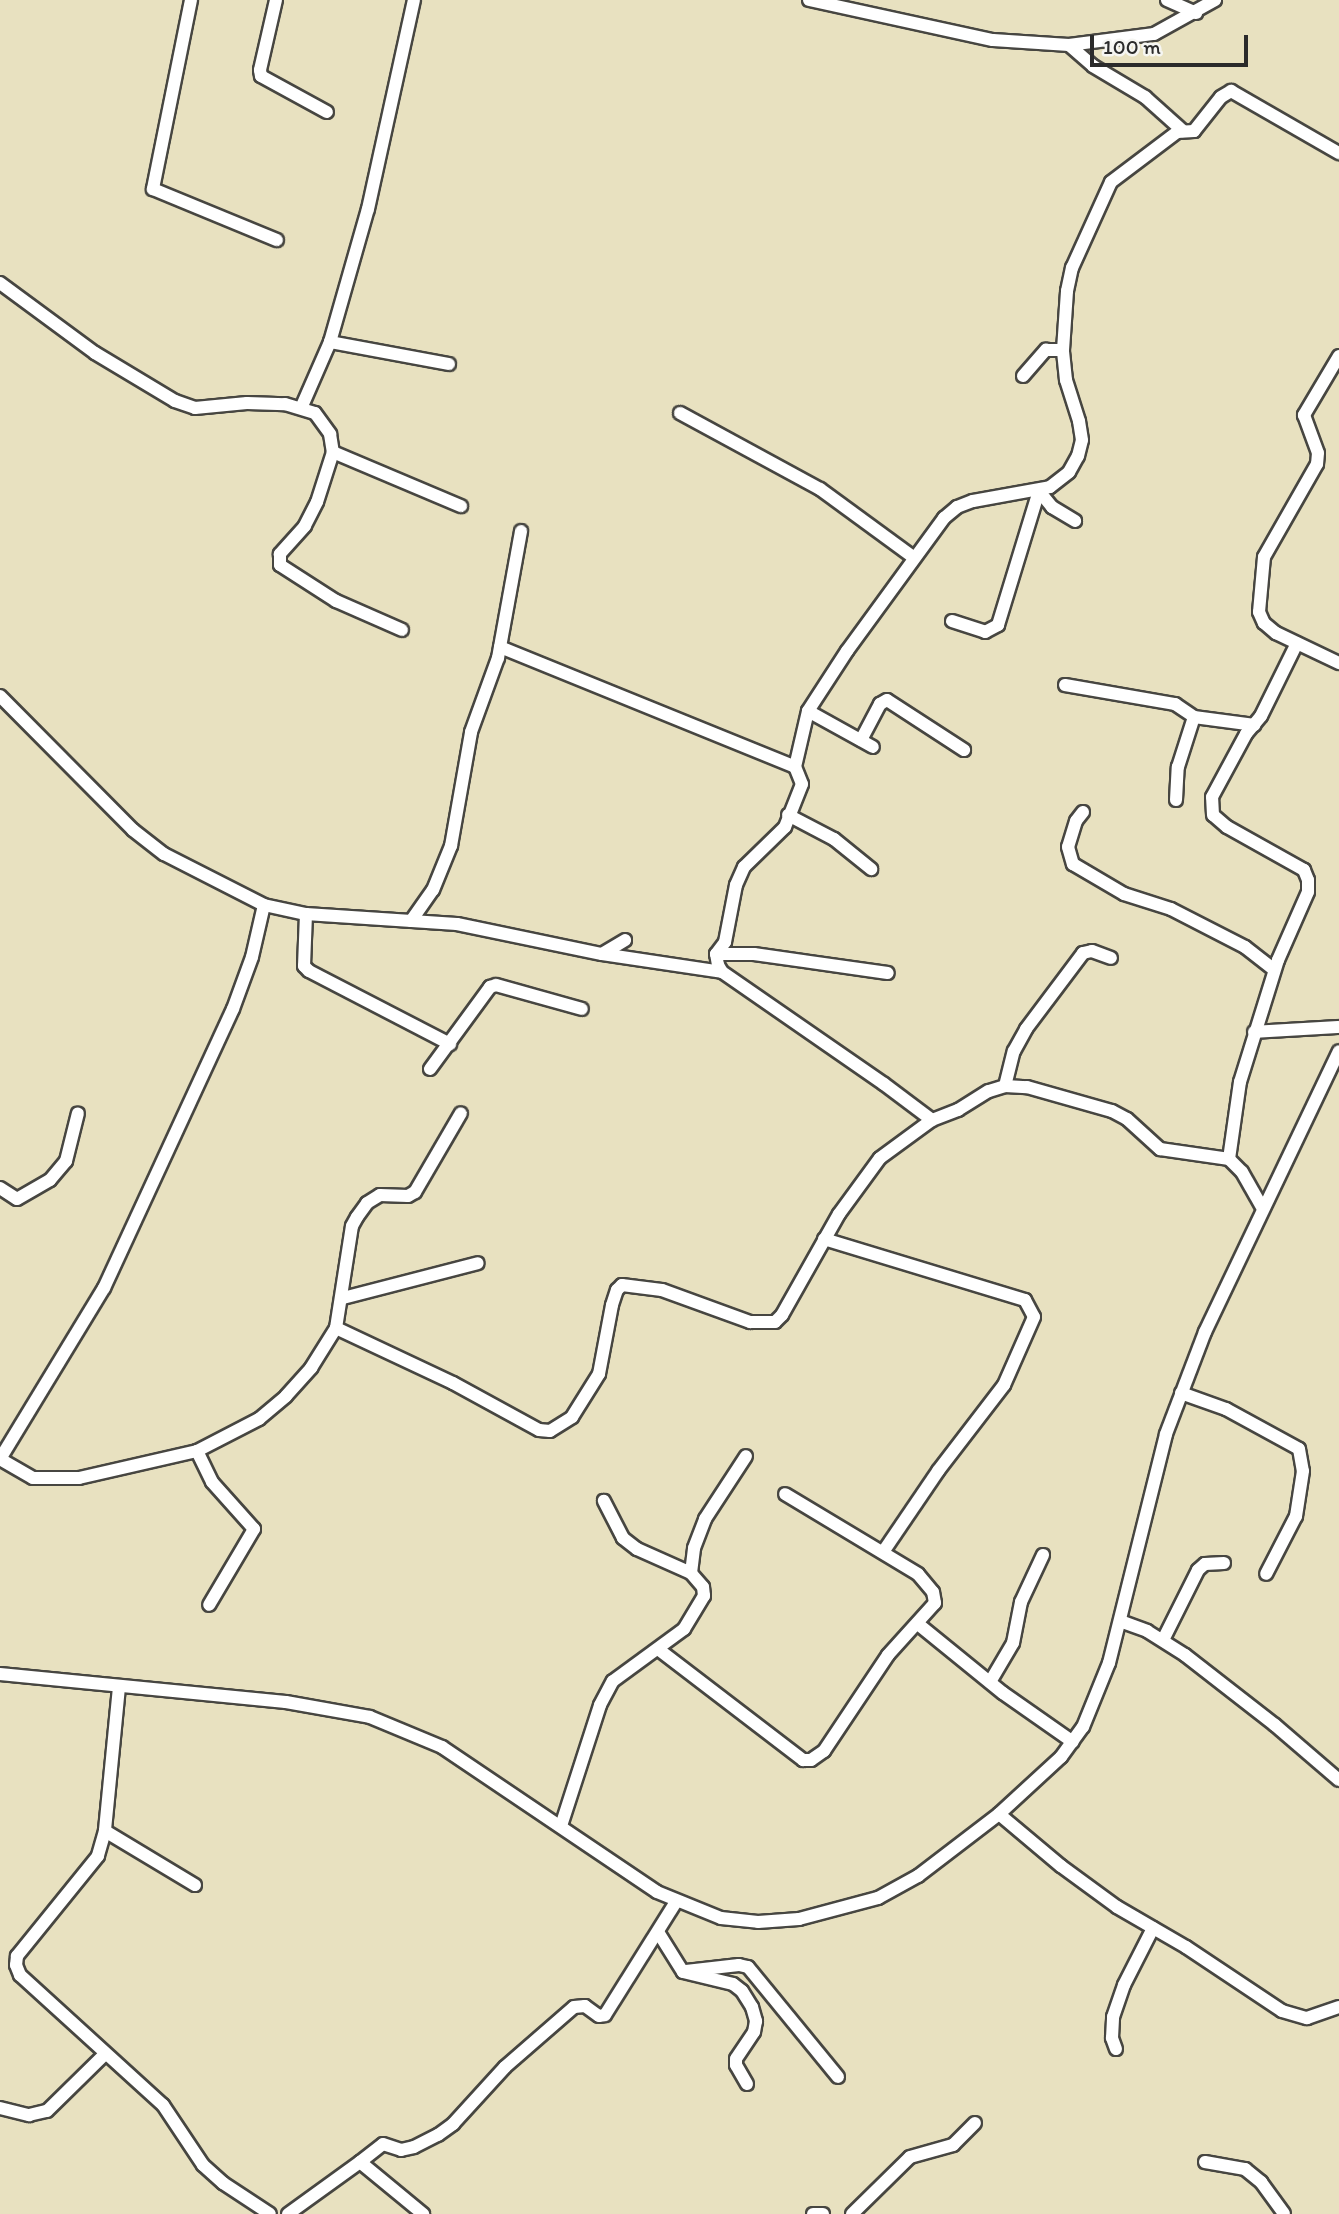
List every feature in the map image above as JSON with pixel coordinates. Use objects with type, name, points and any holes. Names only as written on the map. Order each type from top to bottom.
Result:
[{"type":"street","points":[[191,0],[153,189],[276,240]]},
{"type":"street","points":[[276,0],[260,70],[261,76],[327,112]]},
{"type":"street","points":[[302,406],[330,342],[368,209],[414,0]]},
{"type":"street","points":[[809,0],[993,40],[1069,46],[1154,34],[1196,13],[1215,0]]},
{"type":"street","points":[[1167,0],[1196,13]]},
{"type":"street","points":[[1069,46],[1093,66],[1145,97],[1183,131]]},
{"type":"street","points":[[716,954],[725,942],[736,885],[744,867],[785,827],[802,784],[794,767],[808,711],[913,557],[944,518],[957,507],[973,501],[1039,491],[1069,472],[1079,456],[1082,440],[1066,380],[1063,350],[1067,291],[1072,268],[1111,183],[1141,157],[1183,131],[1194,131],[1221,97],[1235,91],[1339,153]]},
{"type":"street","points":[[0,283],[95,354],[175,401],[195,408],[247,402],[302,406],[315,412],[330,434],[333,452],[317,502],[305,526],[280,554],[279,565],[336,601],[402,630]]},
{"type":"street","points":[[330,342],[449,364]]},
{"type":"street","points":[[1023,376],[1046,350],[1063,350]]},
{"type":"street","points":[[1337,363],[1304,415],[1318,453],[1317,464],[1264,557],[1259,612],[1264,623],[1297,643],[1339,663]]},
{"type":"street","points":[[680,413],[820,489],[913,557]]},
{"type":"street","points":[[333,452],[461,506]]},
{"type":"street","points":[[1039,491],[1052,507],[1075,521]]},
{"type":"street","points":[[952,621],[985,632],[998,625],[1039,491]]},
{"type":"street","points":[[411,921],[433,890],[452,846],[471,732],[483,694],[496,668],[521,531]]},
{"type":"street","points":[[1229,1159],[1240,1082],[1254,1032],[1274,970],[1301,912],[1308,892],[1308,880],[1304,870],[1227,827],[1213,815],[1212,797],[1218,782],[1261,716],[1297,643]]},
{"type":"street","points":[[500,648],[794,767]]},
{"type":"street","points":[[1065,685],[1175,704],[1194,717],[1254,725]]},
{"type":"street","points":[[0,696],[133,831],[164,854],[264,905],[306,914],[504,931],[602,954],[722,972],[932,1120]]},
{"type":"street","points":[[808,711],[867,743],[880,704],[887,700],[964,750]]},
{"type":"street","points":[[1176,800],[1178,767],[1194,717]]},
{"type":"street","points":[[1083,812],[1076,821],[1068,847],[1073,863],[1124,894],[1171,909],[1245,947],[1274,970]]},
{"type":"street","points":[[788,816],[834,838],[871,869]]},
{"type":"street","points":[[264,905],[252,957],[233,1009],[104,1289],[0,1459],[33,1478],[55,1480],[95,1475],[197,1451],[258,1419],[286,1396],[311,1368],[336,1328],[343,1298],[352,1226],[357,1217],[367,1203],[380,1195],[408,1196],[415,1192],[461,1113]]},
{"type":"street","points":[[306,914],[304,966],[309,971],[450,1044]]},
{"type":"street","points":[[602,954],[625,940]]},
{"type":"street","points":[[1005,1086],[1014,1051],[1026,1029],[1083,953],[1092,951],[1111,958]]},
{"type":"street","points":[[716,954],[722,972]]},
{"type":"street","points":[[716,954],[754,954],[888,974]]},
{"type":"street","points":[[430,1069],[489,987],[496,985],[582,1009]]},
{"type":"street","points":[[1254,1032],[1339,1027]]},
{"type":"street","points":[[0,1674],[286,1702],[370,1717],[442,1747],[657,1892],[676,1902],[721,1918],[758,1922],[799,1919],[878,1898],[918,1876],[999,1814],[1041,1777],[1073,1742],[1097,1695],[1120,1621],[1166,1434],[1181,1393],[1205,1332],[1262,1207],[1339,1051]]},
{"type":"street","points":[[336,1328],[453,1383],[539,1430],[550,1431],[572,1418],[599,1374],[611,1305],[622,1285],[663,1290],[750,1322],[775,1322],[782,1315],[824,1239],[861,1180],[880,1158],[932,1120],[958,1110],[989,1091],[1005,1086],[1027,1087],[1112,1111],[1127,1119],[1160,1149],[1229,1159],[1242,1172],[1262,1207]]},
{"type":"street","points":[[0,1188],[17,1199],[50,1180],[66,1161],[78,1113]]},
{"type":"street","points":[[824,1239],[1025,1300],[1034,1317],[1004,1385],[937,1471],[883,1552]]},
{"type":"street","points":[[343,1298],[478,1263]]},
{"type":"street","points":[[1181,1393],[1226,1409],[1299,1449],[1303,1471],[1296,1516],[1266,1574]]},
{"type":"street","points":[[197,1451],[212,1482],[254,1529],[209,1605]]},
{"type":"street","points":[[691,1573],[694,1548],[705,1519],[746,1456]]},
{"type":"street","points":[[658,1649],[803,1760],[811,1760],[824,1751],[888,1655],[935,1603],[933,1592],[918,1574],[785,1494]]},
{"type":"street","points":[[561,1826],[600,1705],[613,1681],[684,1629],[704,1596],[703,1587],[691,1573],[637,1549],[623,1538],[604,1501]]},
{"type":"street","points":[[990,1682],[1013,1643],[1021,1602],[1043,1555]]},
{"type":"street","points":[[1163,1640],[1198,1570],[1205,1564],[1224,1563]]},
{"type":"street","points":[[1120,1621],[1163,1640],[1275,1725],[1339,1780]]},
{"type":"street","points":[[918,1624],[990,1682],[1073,1742]]},
{"type":"street","points":[[119,1687],[105,1831],[98,1856],[17,1956],[16,1965],[20,1975],[163,2105],[203,2165],[223,2183],[270,2214]]},
{"type":"street","points":[[999,1814],[1061,1866],[1117,1907],[1294,2017],[1307,2018],[1339,2007]]},
{"type":"street","points":[[105,1831],[195,1885]]},
{"type":"street","points":[[288,2214],[383,2144],[401,2150],[414,2147],[438,2135],[453,2124],[505,2067],[574,2007],[585,2006],[599,2017],[605,2015],[676,1902]]},
{"type":"street","points":[[1116,2049],[1112,2038],[1112,2017],[1124,1984],[1153,1928]]},
{"type":"street","points":[[658,1932],[683,1972],[733,1984],[752,2007],[756,2021],[754,2032],[736,2059],[736,2065],[747,2084]]},
{"type":"street","points":[[683,1972],[739,1965],[748,1967],[838,2077]]},
{"type":"street","points":[[0,2108],[29,2115],[47,2110],[105,2054]]},
{"type":"street","points":[[852,2214],[910,2157],[953,2145],[975,2123]]},
{"type":"street","points":[[360,2162],[423,2214]]},
{"type":"street","points":[[1205,2162],[1245,2169],[1261,2182],[1284,2214]]},
{"type":"street","points":[[813,2214],[823,2214]]}]
